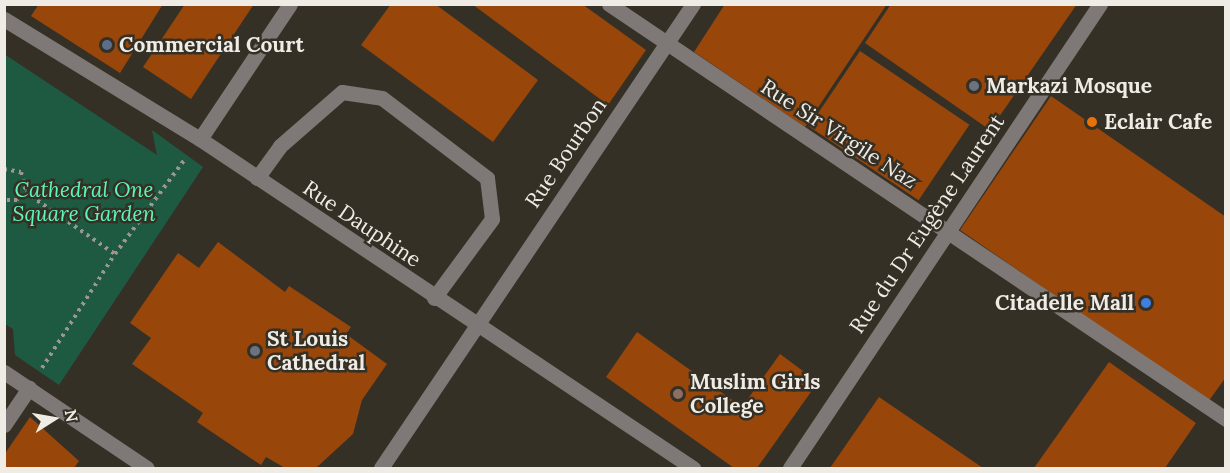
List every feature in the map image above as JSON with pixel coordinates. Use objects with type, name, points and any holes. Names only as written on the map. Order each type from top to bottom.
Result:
[{"type":"street","points":[[200,139],[290,4]]},
{"type":"street","name":"Rue Sir Virgile Naz","points":[[609,4],[663,44],[948,229],[1226,419]]},
{"type":"street","name":"Rue Bourbon","points":[[381,468],[663,44],[693,4]]},
{"type":"street","name":"Rue du Dr Eugène Laurent","points":[[790,468],[1100,4]]},
{"type":"street","name":"Rue Dauphine","points":[[4,19],[200,139],[475,326],[693,468]]},
{"type":"street","points":[[257,178],[280,146],[342,92],[382,99],[486,178],[492,219],[434,298]]},
{"type":"street","points":[[4,372],[147,468]]},
{"type":"street","points":[[4,425],[29,388]]},
{"type":"path","points":[[29,388],[115,254],[200,139]]},
{"type":"path","points":[[4,169],[21,172],[25,192],[115,254]]},
{"type":"path","points":[[4,200],[17,200],[25,192]]},
{"type":"green space","name":"Cathedral One Square Garden","points":[[4,54],[157,155],[152,130],[203,167],[59,385],[15,355],[13,329],[5,324]]},
{"type":"building","name":"Commercial Court","points":[[39,4],[163,4],[120,73],[31,16]]},
{"type":"building","points":[[185,4],[254,4],[191,99],[143,67]]},
{"type":"building","points":[[391,4],[435,4],[538,80],[493,142],[361,45]]},
{"type":"building","points":[[472,4],[582,4],[646,50],[608,105]]},
{"type":"building","points":[[725,4],[887,4],[805,127],[694,52]]},
{"type":"building","name":"Markazi Mosque","points":[[891,4],[1077,4],[990,130],[865,43]]},
{"type":"building","points":[[860,51],[969,125],[919,200],[809,126]]},
{"type":"building","name":"Citadelle Mall","points":[[1051,96],[1226,217],[1226,377],[1208,402],[960,230]]},
{"type":"building","name":"St Louis Cathedral","points":[[218,242],[285,292],[289,286],[351,327],[346,334],[387,364],[362,400],[353,434],[316,468],[285,468],[266,457],[261,465],[197,422],[203,413],[132,364],[151,338],[130,323],[178,253],[199,268]]},
{"type":"building","name":"Muslim Girls College","points":[[637,332],[742,407],[780,354],[818,382],[757,468],[734,468],[606,377]]},
{"type":"building","points":[[1109,362],[1196,423],[1165,468],[1034,468]]},
{"type":"building","points":[[879,397],[983,468],[830,468]]},
{"type":"building","points":[[30,417],[79,461],[74,468],[4,468],[4,455]]},
{"type":"place","name":"Commercial Court","points":[[107,45]]},
{"type":"place","name":"Markazi Mosque","points":[[974,86]]},
{"type":"place","name":"Eclair Cafe","points":[[1092,122]]},
{"type":"place","name":"Citadelle Mall","points":[[1146,303]]},
{"type":"place","name":"St Louis Cathedral","points":[[255,351]]},
{"type":"place","name":"Muslim Girls College","points":[[678,394]]}]
